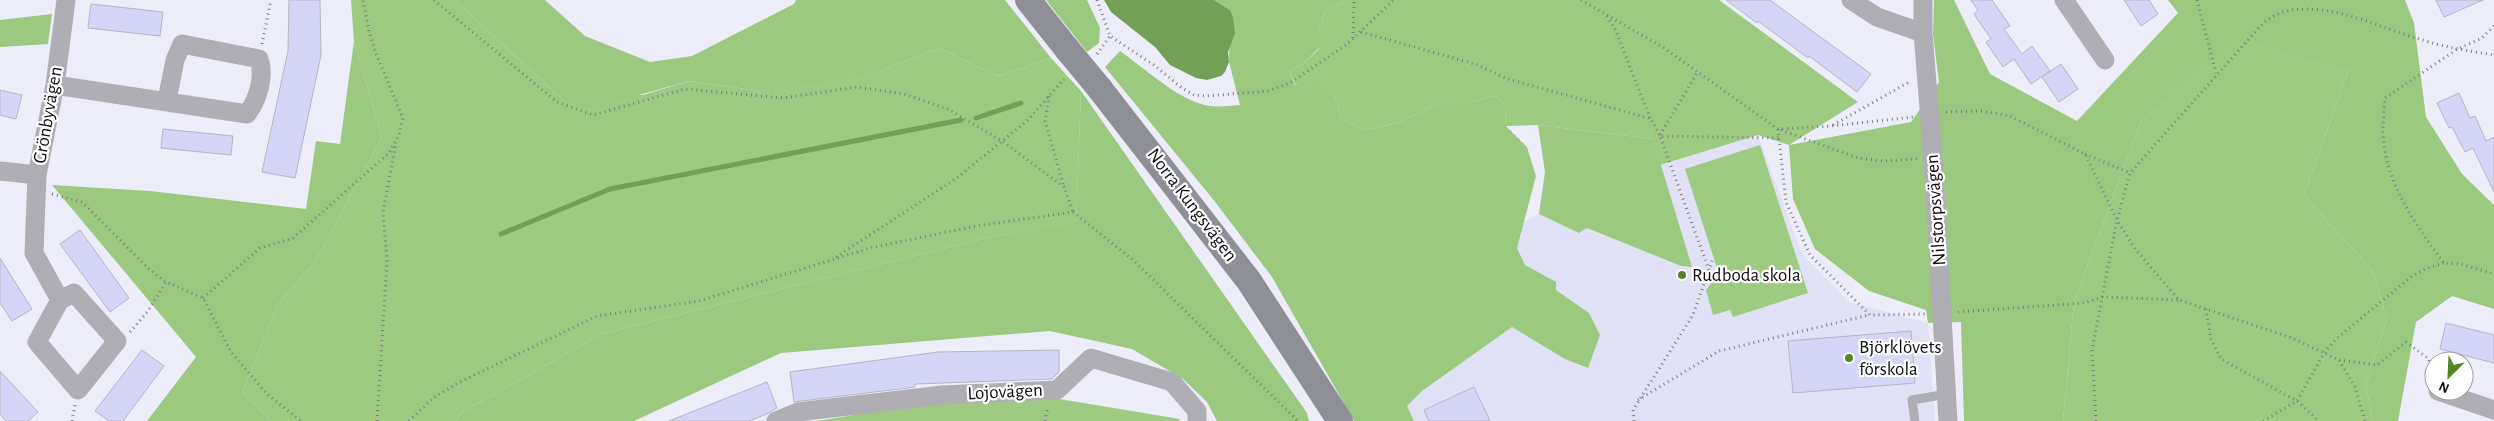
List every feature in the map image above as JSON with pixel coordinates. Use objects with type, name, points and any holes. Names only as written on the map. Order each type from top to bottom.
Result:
[{"type":"main road","name":"Norra Kungsvägen","points":[[1028,0],[1078,54],[1100,89],[1249,281],[1340,421]]},
{"type":"street","name":"Grönbyvägen","points":[[60,300],[34,253],[37,184],[55,85],[66,0]]},
{"type":"street","points":[[1851,0],[1877,17],[1923,33]]},
{"type":"street","name":"Nilstorpsvägen","points":[[1923,0],[1923,33],[1933,158],[1948,394],[1948,421]]},
{"type":"street","points":[[2064,0],[2105,60]]},
{"type":"street","points":[[55,85],[167,100],[247,114],[254,105],[263,70],[260,59],[182,44],[175,60],[167,100]]},
{"type":"street","points":[[0,171],[37,184]]},
{"type":"street","points":[[74,293],[117,341],[78,390],[37,342],[60,300],[74,293]]},
{"type":"street","name":"Lojovägen","points":[[776,421],[798,412],[942,395],[1057,390],[1091,358],[1172,382],[1197,411],[1197,421]]},
{"type":"street","points":[[2467,401],[2494,410]]},
{"type":"lane","points":[[1915,421],[1912,400],[1948,394]]},
{"type":"path","points":[[260,59],[270,0]]},
{"type":"path","points":[[364,0],[369,31],[376,54],[403,118],[383,212],[387,262],[377,421]]},
{"type":"path","points":[[434,0],[557,102],[594,115],[685,89],[783,98],[857,87],[904,94],[950,110],[1002,141],[1064,188]]},
{"type":"path","points":[[1097,0],[1110,36],[1154,65],[1194,95],[1206,96],[1268,91],[1290,83],[1353,39],[1394,0]]},
{"type":"path","points":[[1353,39],[1354,0]]},
{"type":"path","points":[[1581,0],[1664,48],[1697,73],[1778,128],[1858,158],[1883,161],[1933,158]]},
{"type":"path","points":[[2197,0],[2216,74]]},
{"type":"path","points":[[2096,421],[2092,350],[2117,220],[2130,173],[2263,23],[2283,12],[2305,6],[2347,12],[2402,34],[2456,50],[2494,55]]},
{"type":"path","points":[[1607,16],[1614,28],[1651,119],[1660,136],[1709,270]]},
{"type":"path","points":[[2444,263],[2414,224],[2391,172],[2383,134],[2385,98],[2456,50],[2482,38],[2494,26]]},
{"type":"path","points":[[1360,31],[1478,64],[1505,78],[1651,119]]},
{"type":"path","points":[[1078,54],[1097,54],[1110,36]]},
{"type":"path","points":[[1831,126],[1926,72]]},
{"type":"path","points":[[1660,136],[1697,73]]},
{"type":"path","points":[[832,259],[957,178],[1028,120],[1049,95],[1069,76]]},
{"type":"path","points":[[1049,95],[1045,121],[1064,188],[1073,212],[1132,259],[1298,421]]},
{"type":"path","points":[[1943,112],[1982,111],[2010,116],[2085,154],[2130,173]]},
{"type":"path","points":[[1778,128],[1831,126],[1914,117]]},
{"type":"path","points":[[1778,128],[1786,202],[1810,255],[1870,315]]},
{"type":"path","points":[[1660,136],[1780,138]]},
{"type":"path","points":[[203,298],[260,248],[293,238],[389,153],[397,139]]},
{"type":"path","points":[[2085,154],[2117,220],[2136,250],[2178,300]]},
{"type":"path","points":[[37,184],[82,202],[149,269],[166,282],[203,298],[232,352],[267,394],[301,421]]},
{"type":"path","points":[[409,421],[433,398],[458,383],[597,316],[699,301],[870,248],[976,226],[1073,212]]},
{"type":"path","points":[[1634,421],[1633,410],[1638,400],[1693,315],[1714,258]]},
{"type":"path","points":[[2263,421],[2297,401],[2324,353],[2336,339],[2411,277],[2425,269],[2444,263],[2461,264],[2494,274]]},
{"type":"path","points":[[117,341],[135,328],[166,282]]},
{"type":"path","points":[[1958,312],[2084,303],[2102,297],[2178,300],[2292,338],[2339,360],[2377,365],[2406,342],[2424,356]]},
{"type":"path","points":[[2206,309],[2211,339],[2221,359],[2297,401],[2319,421]]},
{"type":"path","points":[[1638,400],[1719,351],[1870,315],[1931,314]]},
{"type":"path","points":[[2339,360],[2355,387],[2365,421]]},
{"type":"shaded area","points":[[351,0],[455,0],[561,98],[643,95],[689,81],[761,91],[882,70],[939,48],[998,76],[1051,58],[1081,91],[1076,226],[999,235],[602,334],[461,413],[456,421],[271,421],[242,393],[278,304],[315,262],[382,137],[354,41]]},
{"type":"shaded area","points":[[455,0],[545,0],[585,36],[650,62],[692,56],[794,4],[796,0],[1005,0],[1051,58],[998,76],[939,48],[882,70],[845,79],[761,91],[689,81],[593,108],[561,98]]},
{"type":"shaded area","points":[[1046,0],[1087,0],[1100,28],[1099,43],[1087,52]]},
{"type":"shaded area","points":[[1104,0],[1214,0],[1230,10],[1233,18],[1235,33],[1228,52],[1229,62],[1225,72],[1221,76],[1207,80],[1196,78],[1170,65],[1155,47],[1111,12]]},
{"type":"shaded area","points":[[1214,0],[1346,0],[1325,10],[1319,31],[1319,48],[1303,64],[1289,70],[1295,86],[1314,81],[1334,95],[1342,120],[1364,130],[1398,123],[1443,102],[1471,102],[1495,96],[1505,104],[1506,126],[1527,147],[1536,176],[1517,248],[1525,265],[1556,282],[1556,290],[1589,313],[1600,335],[1588,368],[1565,359],[1512,327],[1422,391],[1407,406],[1414,421],[1354,421],[1272,277],[1216,203],[1105,67],[1120,51],[1180,95],[1191,100],[1210,106],[1240,105],[1229,62],[1230,10]]},
{"type":"shaded area","points":[[1346,0],[1719,0],[1858,102],[1789,145],[1758,135],[1660,165],[1653,139],[1538,125],[1506,126],[1505,104],[1495,96],[1471,102],[1443,102],[1398,123],[1364,130],[1342,120],[1334,95],[1296,87],[1289,70],[1303,64],[1319,49],[1319,31],[1325,10]]},
{"type":"shaded area","points":[[1934,0],[1954,0],[1990,74],[2077,121],[2178,13],[2168,0],[2405,0],[2414,23],[2426,117],[2462,174],[2494,205],[2494,309],[2452,296],[2416,322],[2398,421],[2373,421],[2366,385],[2387,320],[2373,271],[2304,195],[2348,72],[2239,38],[2141,121],[2074,301],[2063,421],[1964,421],[1961,322],[1928,323],[1926,310],[1869,291],[1815,249],[1793,199],[1789,145],[1911,122],[1939,82],[1933,34]]},
{"type":"shaded area","points":[[52,14],[48,44],[0,47],[0,20]]},
{"type":"shaded area","points":[[2239,37],[2348,72],[2304,195],[2373,271],[2387,320],[2366,385],[2373,421],[2063,421],[2074,301],[2141,121]]},
{"type":"shaded area","points":[[354,41],[382,137],[315,262],[278,304],[242,393],[271,421],[147,421],[196,357],[52,185],[150,191],[306,209],[316,141],[340,144]]},
{"type":"shaded area","points":[[1081,91],[1307,413],[1309,421],[1217,421],[1207,402],[1183,379],[1132,349],[1050,331],[781,353],[634,421],[456,421],[461,413],[602,334],[999,235],[1076,225]]},
{"type":"shaded area","points":[[1538,125],[1653,139],[1692,267],[1681,266],[1587,228],[1579,233],[1539,214],[1545,172]]},
{"type":"shaded area","name":"Rudboda skola","points":[[1758,135],[1802,254],[1849,302],[1928,323],[1935,421],[1414,421],[1407,406],[1422,391],[1512,327],[1538,342],[1589,313],[1556,290],[1555,282],[1525,265],[1517,248],[1523,222],[1539,214],[1579,233],[1587,228],[1681,266],[1692,267],[1660,165]]},
{"type":"shaded area","points":[[1760,145],[1808,293],[1733,317],[1730,310],[1713,315],[1706,290],[1719,274],[1685,169]]},
{"type":"shaded area","points":[[1047,397],[1180,419],[1179,421],[817,421],[903,407]]},
{"type":"building","points":[[289,0],[320,0],[321,55],[295,178],[262,172],[288,51]]},
{"type":"building","points":[[1726,0],[1770,0],[1871,74],[1857,92],[1809,56],[1808,58]]},
{"type":"building","points":[[1971,0],[1992,0],[2010,26],[2004,29],[2022,54],[2032,46],[2050,71],[2031,84],[2014,59],[2003,67],[1986,42],[1991,39],[1974,14],[1978,10]]},
{"type":"building","points":[[2124,0],[2149,0],[2158,14],[2141,26]]},
{"type":"building","points":[[2436,0],[2483,0],[2444,17]]},
{"type":"building","points":[[91,4],[163,12],[160,36],[88,28]]},
{"type":"building","points":[[2061,64],[2078,89],[2059,102],[2042,77]]},
{"type":"building","points":[[0,90],[22,95],[16,119],[0,115]]},
{"type":"building","points":[[2459,93],[2470,118],[2475,116],[2486,141],[2494,137],[2494,192],[2473,148],[2465,152],[2452,127],[2449,128],[2437,103]]},
{"type":"building","points":[[163,129],[233,136],[231,155],[161,148]]},
{"type":"building","points":[[80,230],[129,298],[110,312],[60,244]]},
{"type":"building","points":[[0,258],[32,309],[12,321],[0,303]]},
{"type":"building","points":[[2446,323],[2494,335],[2494,363],[2474,358],[2474,351],[2448,351],[2440,349]]},
{"type":"building","points":[[1911,331],[1915,383],[1793,393],[1788,341]]},
{"type":"building","points":[[142,350],[164,366],[123,421],[109,421],[95,411]]},
{"type":"building","points":[[1059,350],[1059,372],[1052,379],[915,384],[915,387],[794,402],[790,372],[938,352]]},
{"type":"building","points":[[0,371],[38,412],[28,421],[6,421],[0,414]]},
{"type":"building","points":[[767,382],[777,408],[767,414],[749,421],[669,421]]},
{"type":"building","points":[[1474,387],[1490,421],[1429,421],[1424,410]]},
{"type":"waterway","points":[[976,118],[1021,103]]},
{"type":"waterway","points":[[501,234],[610,189],[961,120]]},
{"type":"place","name":"Rudboda skola","points":[[1682,275]]},
{"type":"place","name":"Björklövets förskola","points":[[1849,358]]}]
